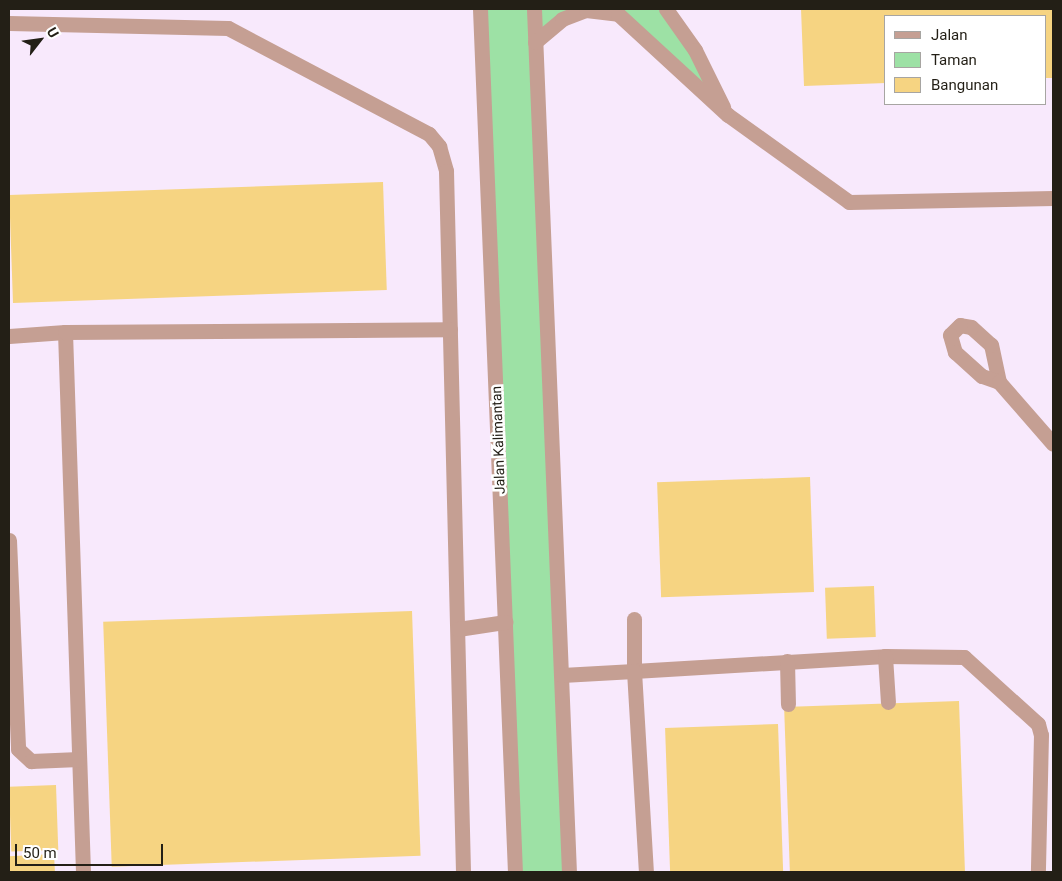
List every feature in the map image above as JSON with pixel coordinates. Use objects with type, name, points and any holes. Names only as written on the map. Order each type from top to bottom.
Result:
[{"type":"street","name":"Jalan Kalimantan","points":[[480,9],[515,872]]},
{"type":"street","points":[[534,9],[569,872]]},
{"type":"street","points":[[666,9],[695,50],[728,115]]},
{"type":"street","points":[[535,42],[562,19],[586,10],[618,14],[728,115],[850,202],[1053,198]]},
{"type":"street","points":[[9,23],[228,28],[429,134],[445,158],[464,872]]},
{"type":"street","points":[[9,336],[65,332],[450,329]]},
{"type":"street","points":[[65,332],[83,872]]},
{"type":"street","points":[[1000,382],[1053,444]]},
{"type":"street","points":[[9,540],[18,749],[32,761],[79,759]]},
{"type":"street","points":[[634,619],[634,671],[646,872]]},
{"type":"street","points":[[458,629],[505,622]]},
{"type":"street","points":[[562,675],[787,660],[885,656],[964,657],[1038,724],[1041,734],[1038,872]]},
{"type":"street","points":[[885,656],[888,702]]},
{"type":"street","points":[[787,660],[788,704]]},
{"type":"shaded area","points":[[9,9],[1053,9],[1053,872],[9,872]]},
{"type":"green space","points":[[480,9],[666,9],[728,115],[628,21],[586,10],[537,41],[569,872],[515,872]]},
{"type":"building","points":[[801,9],[1053,9],[1053,78],[1047,78],[1047,15],[884,15],[884,83],[804,86]]},
{"type":"building","points":[[383,182],[387,290],[13,303],[9,195]]},
{"type":"building","points":[[810,477],[814,592],[661,597],[657,482]]},
{"type":"building","points":[[874,586],[876,637],[827,639],[825,588]]},
{"type":"building","points":[[412,611],[421,856],[112,867],[103,622]]},
{"type":"building","points":[[959,701],[965,872],[790,872],[784,707]]},
{"type":"building","points":[[778,724],[783,872],[670,872],[665,728]]},
{"type":"building","points":[[56,785],[58,850],[11,852],[9,787]]},
{"type":"building","points":[[54,854],[55,872],[10,872],[9,856]]}]
